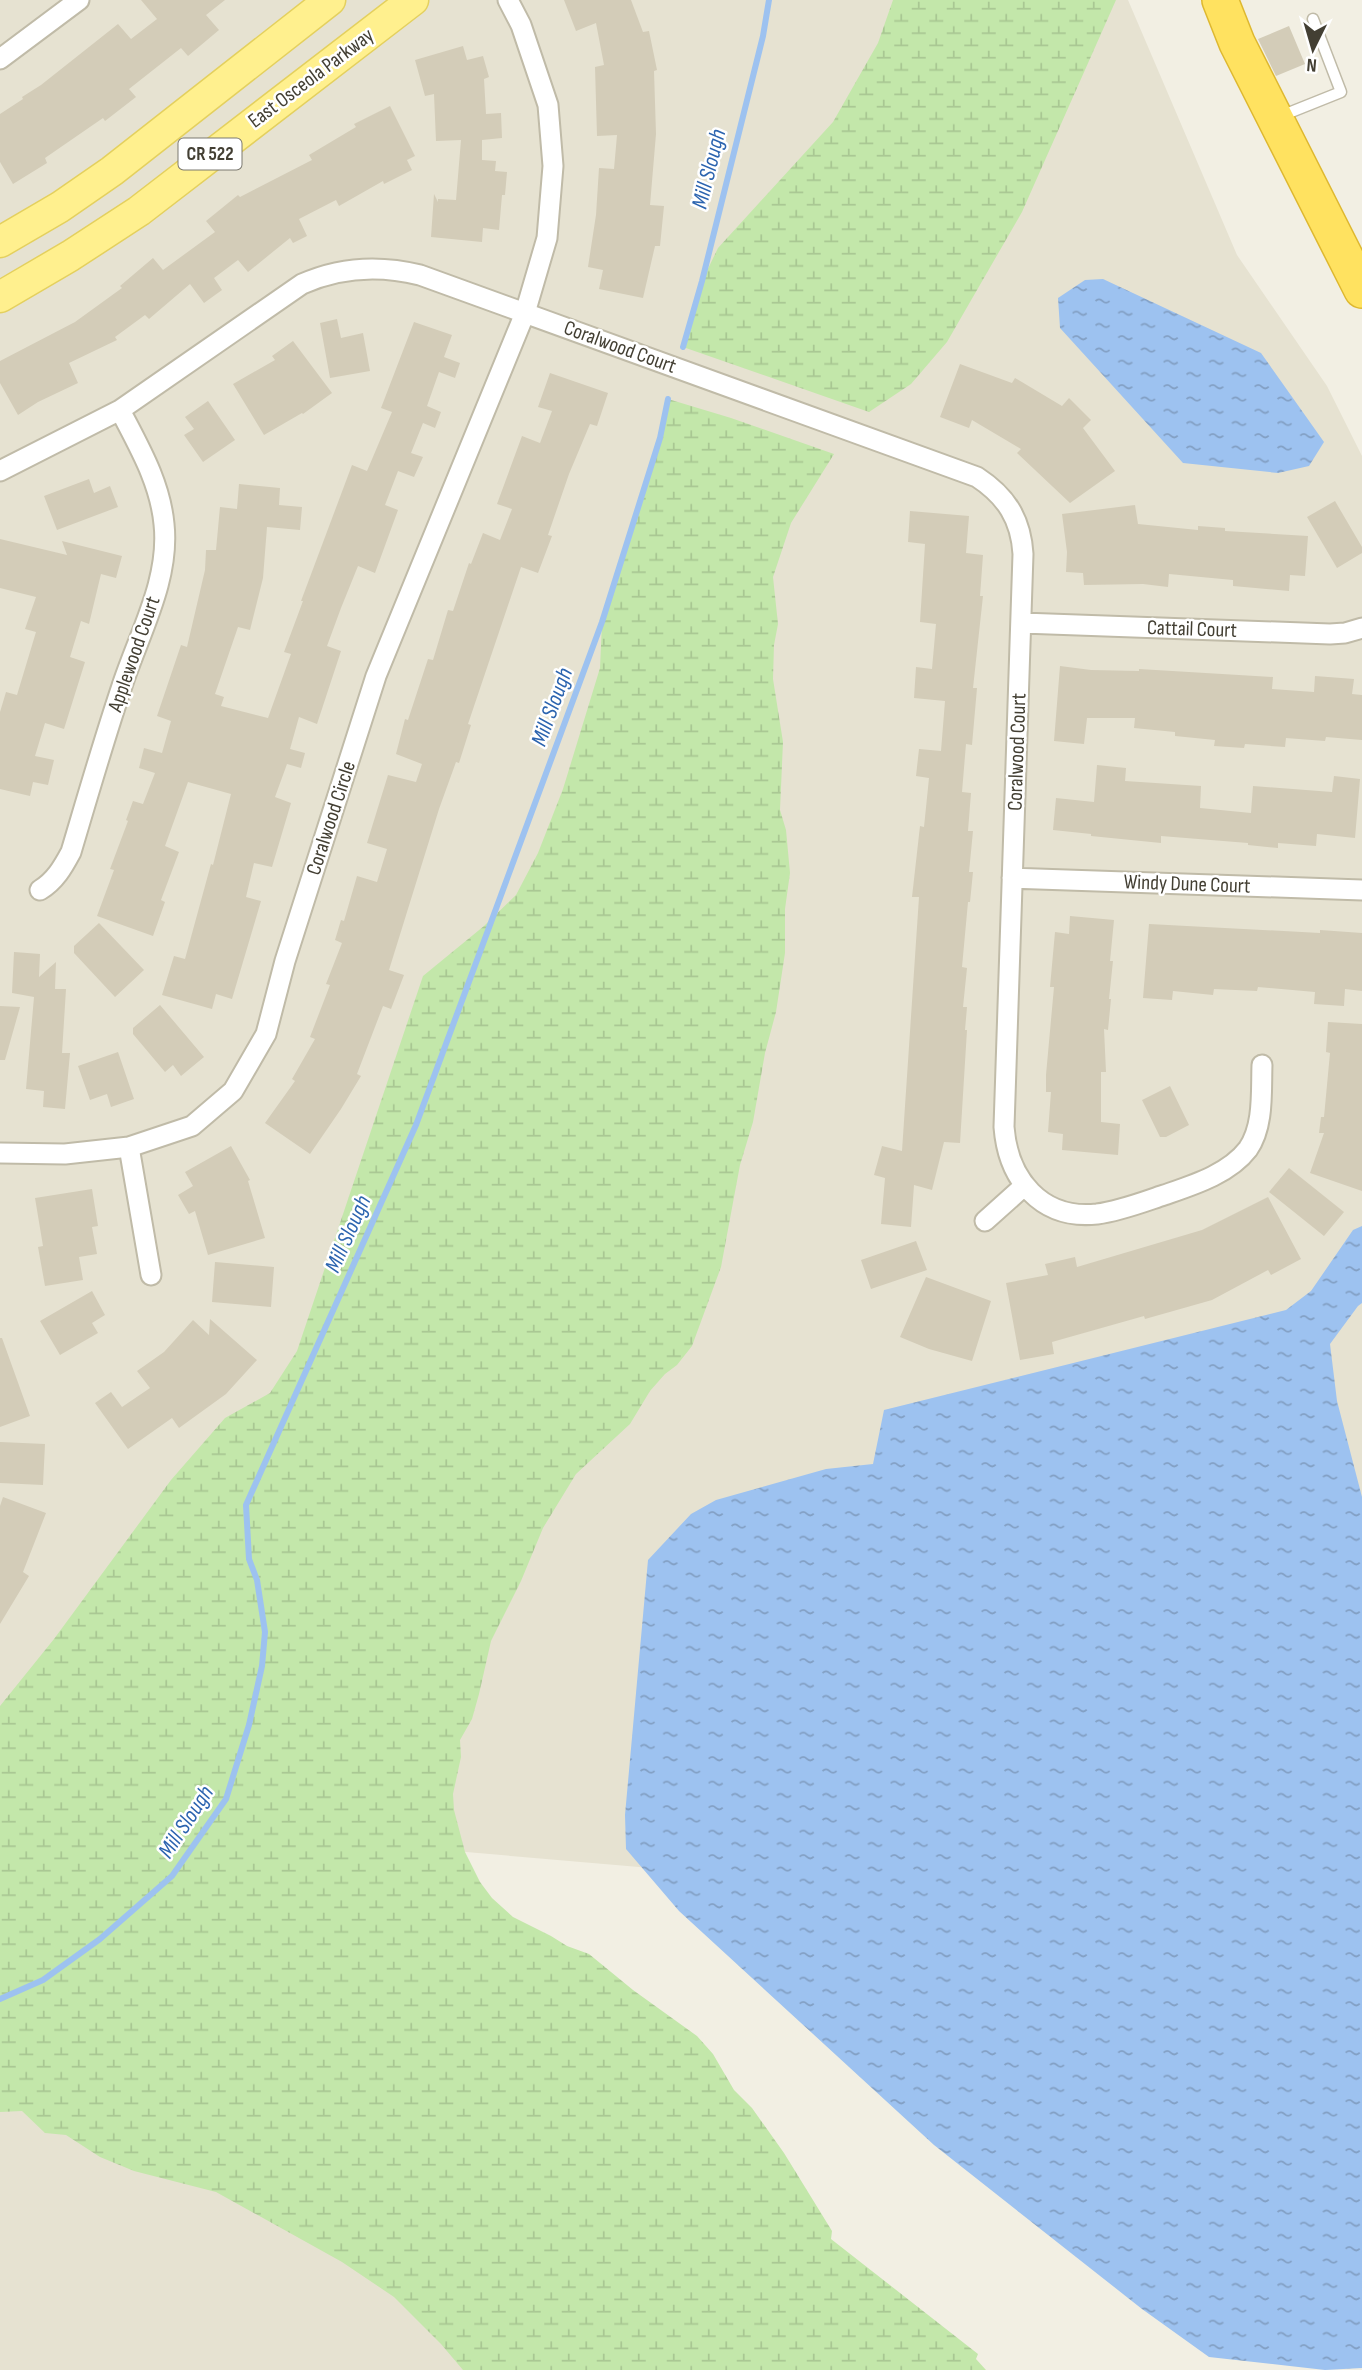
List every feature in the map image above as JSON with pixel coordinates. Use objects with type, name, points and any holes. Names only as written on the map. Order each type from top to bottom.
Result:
[{"type":"highway","points":[[1220,0],[1237,43],[1362,290]]},
{"type":"main road","name":"CR 522","points":[[0,242],[60,207],[112,171],[330,0]]},
{"type":"main road","name":"East Osceola Parkway","points":[[0,297],[139,211],[413,0]]},
{"type":"street","points":[[0,59],[79,0]]},
{"type":"street","name":"Coralwood Circle","points":[[0,1153],[65,1154],[129,1147],[192,1126],[233,1091],[266,1034],[285,961],[376,676],[525,313],[547,238],[554,166],[548,105],[521,25],[508,0]]},
{"type":"street","points":[[0,471],[120,410],[288,293],[316,278],[366,269],[403,271],[525,313]]},
{"type":"street","name":"Coralwood Court","points":[[525,313],[977,477],[1000,495],[1009,506],[1020,529],[1023,554],[1004,1127],[1012,1167],[1024,1186]]},
{"type":"street","name":"Applewood Court","points":[[40,890],[50,884],[71,852],[123,683],[159,584],[163,564],[164,525],[158,491],[153,475],[120,410]]},
{"type":"street","name":"Cattail Court","points":[[1021,623],[1330,634],[1362,628]]},
{"type":"street","name":"Windy Dune Court","points":[[1012,878],[1362,890]]},
{"type":"street","points":[[985,1220],[1024,1186],[1034,1196],[1058,1209],[1071,1213],[1097,1214],[1184,1188],[1218,1173],[1241,1157],[1254,1138],[1258,1126],[1262,1066]]},
{"type":"street","points":[[129,1147],[151,1275]]},
{"type":"lane","points":[[1275,118],[1341,92],[1313,19]]},
{"type":"shaded area","points":[[0,0],[1128,0],[1237,255],[1327,386],[1362,456],[1362,1929],[0,1812]]},
{"type":"shaded area","points":[[0,1910],[567,2370],[0,2370]]},
{"type":"green space","name":"Mill Slough","points":[[893,0],[1116,0],[1022,212],[947,342],[911,384],[869,412],[683,347],[702,281],[718,248],[833,122],[878,43]]},
{"type":"green space","name":"Mill Slough","points":[[668,399],[834,454],[791,523],[773,577],[778,624],[773,679],[783,742],[780,810],[786,830],[790,873],[785,909],[785,953],[776,1012],[765,1053],[753,1122],[740,1165],[721,1267],[692,1346],[650,1391],[630,1424],[576,1474],[543,1528],[521,1581],[491,1641],[472,1719],[460,1740],[461,1757],[453,1794],[454,1810],[465,1852],[480,1882],[492,1898],[513,1917],[567,1946],[589,1954],[697,2036],[713,2054],[734,2090],[752,2108],[784,2153],[832,2231],[831,2239],[978,2354],[976,2359],[986,2370],[463,2370],[394,2297],[342,2262],[216,2192],[134,2171],[100,2157],[66,2135],[45,2133],[22,2111],[0,2112],[0,1706],[54,1639],[171,1480],[225,1418],[270,1393],[297,1351],[423,976],[484,926],[516,895],[538,853],[563,789],[600,668],[602,622],[660,438]]},
{"type":"water","points":[[1103,279],[1261,353],[1324,442],[1309,466],[1278,473],[1183,463],[1060,328],[1058,298],[1085,280]]},
{"type":"water","points":[[1362,1226],[1362,1303],[1330,1344],[1337,1401],[1362,1497],[1362,2368],[1325,2370],[1209,2357],[1142,2309],[934,2145],[679,1911],[626,1849],[625,1815],[648,1560],[691,1514],[716,1500],[826,1469],[873,1464],[884,1410],[1286,1310],[1311,1291],[1353,1230]]},
{"type":"building","points":[[141,0],[225,0],[206,15],[219,30],[188,56],[181,48],[129,89],[136,97],[105,121],[103,118],[45,158],[47,163],[13,184],[0,162],[0,114],[118,24],[131,39],[157,19]]},
{"type":"building","points":[[564,0],[631,0],[643,32],[649,31],[657,70],[654,71],[656,134],[650,205],[664,206],[660,246],[655,246],[643,298],[599,289],[603,270],[588,267],[596,215],[599,168],[614,169],[617,135],[597,136],[595,67],[604,65],[596,23],[576,31]]},
{"type":"building","points":[[1289,26],[1305,64],[1276,76],[1258,39]]},
{"type":"building","points":[[463,46],[467,60],[483,56],[489,77],[484,79],[486,114],[501,113],[502,138],[482,140],[482,160],[496,161],[495,171],[507,172],[499,230],[483,228],[482,242],[431,237],[434,194],[438,202],[438,199],[456,200],[461,140],[436,141],[434,94],[425,96],[415,60]]},
{"type":"building","points":[[390,106],[415,156],[407,160],[412,170],[384,184],[383,181],[339,206],[336,200],[299,219],[307,236],[293,243],[290,238],[248,272],[238,260],[214,278],[222,290],[204,303],[190,284],[149,319],[145,315],[115,337],[117,340],[69,363],[78,383],[18,415],[0,383],[0,361],[75,322],[122,288],[120,286],[153,258],[163,270],[215,232],[206,221],[238,195],[240,197],[312,160],[309,155],[356,127],[354,124]]},
{"type":"building","points":[[337,319],[341,338],[363,333],[370,371],[330,378],[320,323]]},
{"type":"building","points":[[414,322],[452,335],[444,357],[460,363],[455,378],[439,372],[427,406],[441,412],[435,428],[423,423],[411,453],[423,457],[414,477],[398,471],[385,505],[398,510],[375,573],[358,566],[341,608],[327,646],[341,651],[317,724],[299,717],[290,749],[305,753],[301,768],[287,764],[275,797],[291,803],[272,867],[254,863],[246,897],[261,901],[232,999],[216,994],[212,1009],[162,995],[174,956],[185,959],[231,794],[188,782],[165,846],[179,852],[161,900],[165,902],[153,936],[97,916],[114,870],[110,869],[133,801],[143,804],[155,773],[139,768],[144,748],[162,753],[171,721],[157,716],[181,645],[187,647],[205,570],[206,550],[216,550],[220,507],[237,509],[239,484],[280,488],[279,505],[302,507],[300,530],[267,527],[263,578],[250,630],[238,627],[215,694],[224,697],[221,706],[268,718],[291,654],[284,652],[352,465],[367,471],[392,412],[381,408]]},
{"type":"building","points":[[293,341],[332,393],[303,414],[264,435],[233,384],[275,360],[272,356]]},
{"type":"building","points":[[960,364],[1012,383],[1015,378],[1062,406],[1069,398],[1091,420],[1083,428],[1115,471],[1070,503],[1017,453],[1021,449],[972,420],[969,428],[940,417]]},
{"type":"building","points":[[550,373],[608,393],[597,426],[590,424],[569,474],[548,535],[552,536],[538,573],[521,567],[468,724],[471,725],[459,763],[456,762],[439,809],[389,970],[404,975],[391,1009],[383,1006],[357,1074],[361,1076],[310,1154],[265,1123],[295,1081],[292,1079],[315,1039],[310,1037],[330,985],[326,984],[342,943],[335,940],[341,920],[344,921],[357,876],[377,882],[387,849],[367,843],[388,775],[416,782],[422,764],[396,754],[405,719],[408,720],[428,659],[433,660],[448,610],[453,611],[469,563],[471,564],[483,533],[500,540],[512,509],[497,504],[522,436],[540,443],[552,411],[538,407]]},
{"type":"building","points":[[208,401],[235,440],[203,462],[184,435],[194,429],[185,417]]},
{"type":"building","points":[[89,479],[94,493],[110,486],[118,507],[57,530],[44,496]]},
{"type":"building","points":[[1335,501],[1362,547],[1362,553],[1337,568],[1307,517]]},
{"type":"building","points":[[1135,505],[1138,524],[1198,530],[1198,526],[1225,528],[1225,531],[1308,536],[1305,576],[1290,575],[1289,591],[1233,586],[1233,580],[1169,574],[1168,587],[1143,584],[1084,585],[1083,573],[1066,572],[1067,552],[1062,514]]},
{"type":"building","points":[[910,511],[969,516],[966,553],[983,555],[980,596],[983,596],[973,688],[977,688],[972,745],[966,744],[962,792],[971,793],[968,831],[973,831],[969,872],[973,872],[962,967],[967,968],[963,1007],[967,1007],[967,1030],[960,1143],[944,1142],[932,1190],[914,1185],[911,1227],[881,1224],[885,1178],[874,1175],[882,1146],[902,1151],[919,897],[912,897],[920,826],[924,827],[929,778],[916,776],[919,749],[941,751],[945,701],[914,698],[916,667],[932,669],[936,624],[920,622],[925,544],[908,542]]},
{"type":"building","points":[[0,539],[67,555],[62,541],[122,556],[116,578],[101,574],[89,624],[81,621],[70,657],[85,662],[64,729],[45,723],[35,756],[54,760],[48,785],[33,782],[30,796],[0,789],[0,712],[6,692],[17,695],[36,632],[25,629],[36,597],[0,588]]},
{"type":"building","points":[[1060,666],[1091,670],[1139,669],[1273,677],[1272,689],[1314,692],[1315,676],[1354,679],[1352,694],[1362,695],[1362,740],[1286,738],[1285,747],[1245,744],[1244,748],[1214,746],[1215,740],[1134,728],[1135,718],[1087,718],[1084,744],[1054,741]]},
{"type":"building","points":[[1097,765],[1126,768],[1125,781],[1201,786],[1200,808],[1251,813],[1253,786],[1332,792],[1334,776],[1360,779],[1355,838],[1317,834],[1316,846],[1278,843],[1278,848],[1161,836],[1161,843],[1053,830],[1056,798],[1094,802]]},
{"type":"building","points":[[1070,916],[1114,920],[1110,961],[1113,961],[1111,999],[1108,1030],[1104,1029],[1106,1072],[1101,1072],[1101,1122],[1120,1124],[1118,1155],[1062,1150],[1063,1134],[1048,1132],[1051,1092],[1046,1092],[1046,1075],[1054,987],[1050,987],[1055,932],[1069,934]]},
{"type":"building","points":[[99,923],[144,970],[115,997],[74,953],[74,946]]},
{"type":"building","points":[[1149,924],[1362,933],[1362,991],[1345,989],[1344,1006],[1314,1004],[1315,992],[1258,987],[1257,991],[1214,989],[1213,995],[1173,991],[1172,1000],[1143,998]]},
{"type":"building","points":[[14,952],[40,954],[39,977],[56,962],[55,989],[66,989],[62,1053],[70,1053],[65,1109],[43,1107],[44,1091],[26,1089],[34,997],[12,993]]},
{"type":"building","points":[[160,1005],[204,1057],[181,1076],[173,1065],[165,1072],[133,1034],[133,1028]]},
{"type":"building","points":[[0,1006],[20,1007],[5,1060],[0,1060]]},
{"type":"building","points":[[1328,1022],[1362,1024],[1362,1191],[1310,1173],[1324,1133],[1319,1133],[1321,1117],[1324,1117],[1330,1053],[1326,1052]]},
{"type":"building","points":[[118,1052],[134,1099],[111,1107],[107,1094],[90,1100],[78,1066]]},
{"type":"building","points":[[1170,1086],[1189,1125],[1166,1137],[1160,1137],[1142,1100]]},
{"type":"building","points":[[231,1146],[250,1180],[248,1181],[265,1238],[208,1255],[195,1211],[189,1214],[178,1195],[193,1186],[185,1172]]},
{"type":"building","points":[[1289,1168],[1344,1212],[1324,1236],[1269,1192]]},
{"type":"building","points":[[92,1189],[98,1226],[92,1227],[97,1254],[79,1257],[83,1280],[45,1286],[38,1247],[43,1246],[35,1198]]},
{"type":"building","points":[[1268,1197],[1301,1259],[1271,1275],[1268,1270],[1212,1300],[1052,1342],[1054,1354],[1020,1360],[1006,1283],[1048,1275],[1045,1264],[1075,1257],[1077,1267],[1202,1230]]},
{"type":"building","points":[[916,1241],[927,1270],[871,1289],[861,1260]]},
{"type":"building","points":[[215,1262],[274,1267],[271,1307],[212,1302]]},
{"type":"building","points":[[926,1277],[991,1301],[972,1361],[929,1349],[900,1337]]},
{"type":"building","points":[[92,1291],[105,1315],[92,1323],[98,1333],[60,1355],[40,1321]]},
{"type":"building","points":[[210,1319],[257,1360],[226,1394],[179,1428],[172,1418],[128,1449],[95,1403],[111,1392],[122,1407],[150,1388],[137,1371],[164,1352],[193,1320],[209,1335]]},
{"type":"building","points":[[0,1338],[30,1416],[0,1427]]},
{"type":"building","points":[[0,1442],[45,1444],[43,1485],[0,1483]]},
{"type":"building","points":[[3,1497],[46,1513],[23,1572],[29,1576],[0,1624],[0,1506]]},
{"type":"waterway","name":"Mill Slough","points":[[683,347],[763,36],[769,0]]},
{"type":"waterway","name":"Mill Slough","points":[[0,1999],[43,1980],[100,1939],[172,1876],[226,1799],[249,1725],[262,1666],[265,1632],[257,1580],[249,1559],[246,1505],[416,1125],[602,622],[660,438],[668,399]]}]
